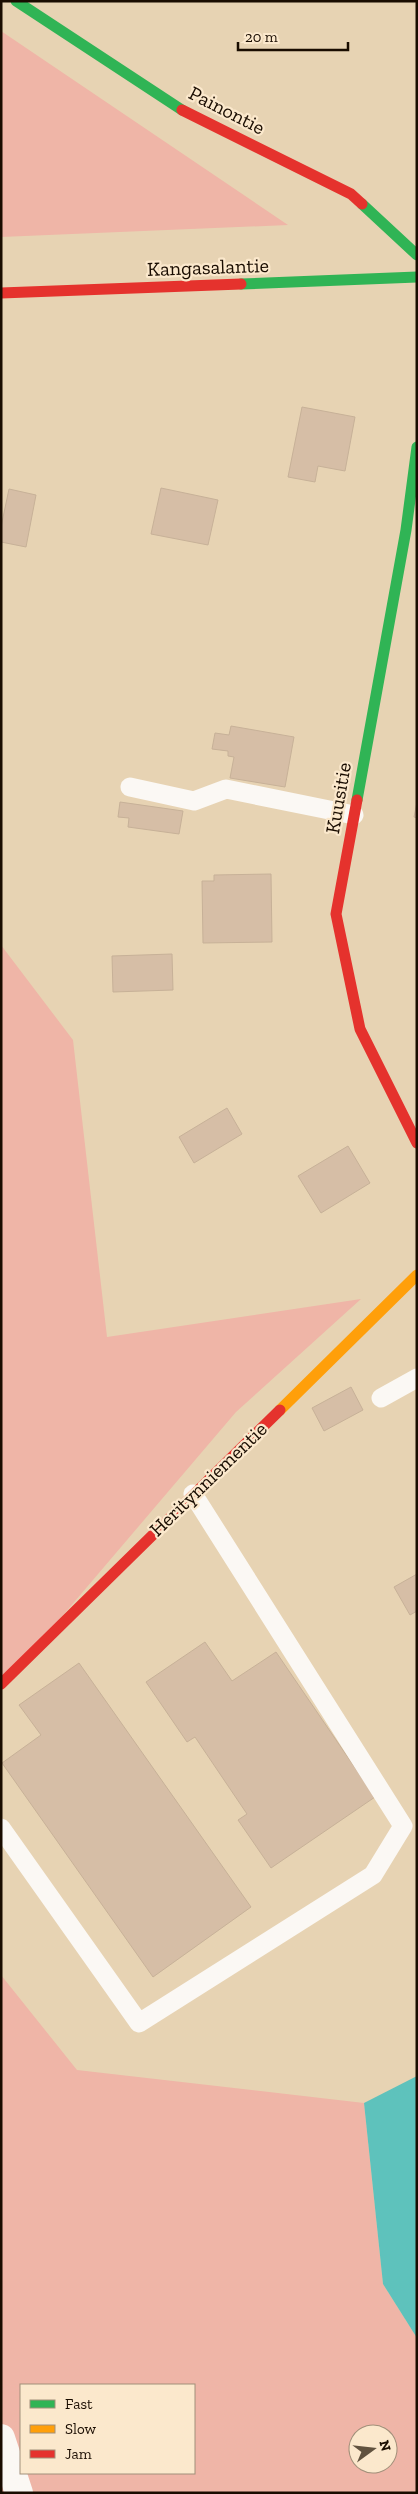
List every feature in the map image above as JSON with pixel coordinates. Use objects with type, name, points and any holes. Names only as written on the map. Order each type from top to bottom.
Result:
[{"type":"street","name":"Painontie","points":[[16,1],[180,109],[351,194],[417,254]]},
{"type":"street","name":"Kangasalantie","points":[[1,293],[417,277]]},
{"type":"street","name":"Kuusitie","points":[[417,447],[406,530],[336,914],[360,1029],[417,1143]]},
{"type":"street","name":"Heritynniementie","points":[[1,1684],[417,1275]]},
{"type":"street","points":[[1,2438],[20,2493]]},
{"type":"lane","points":[[130,787],[194,800],[226,789],[354,815]]},
{"type":"lane","points":[[381,1398],[417,1378]]},
{"type":"lane","points":[[1,1828],[139,2023],[373,1875],[404,1826],[193,1494]]},
{"type":"shaded area","points":[[1,31],[288,225],[1,237]]},
{"type":"shaded area","points":[[1,945],[73,1040],[107,1337],[361,1299],[236,1412],[1,1688]]},
{"type":"shaded area","points":[[1,1975],[77,2070],[364,2103],[383,2284],[417,2338],[417,2493],[1,2493]]},
{"type":"water","points":[[417,2076],[417,2338],[383,2284],[364,2103]]},
{"type":"building","points":[[302,407],[355,417],[345,471],[318,466],[315,482],[288,477]]},
{"type":"building","points":[[161,488],[218,500],[208,545],[151,534]]},
{"type":"building","points":[[9,489],[36,495],[26,547],[1,542],[1,527]]},
{"type":"building","points":[[231,726],[294,737],[285,787],[230,778],[234,757],[228,756],[228,751],[212,749],[215,733],[229,735]]},
{"type":"building","points":[[120,802],[183,811],[179,834],[128,827],[129,818],[118,817]]},
{"type":"building","points":[[417,802],[417,818],[414,817]]},
{"type":"building","points":[[271,874],[272,942],[203,943],[202,881],[214,881],[214,875]]},
{"type":"building","points":[[172,954],[173,990],[113,992],[112,956]]},
{"type":"building","points":[[227,1108],[242,1134],[194,1163],[179,1137]]},
{"type":"building","points":[[348,1146],[370,1183],[321,1213],[298,1176]]},
{"type":"building","points":[[351,1387],[363,1410],[324,1431],[312,1408]]},
{"type":"building","points":[[417,1574],[417,1611],[410,1615],[394,1587]]},
{"type":"building","points":[[205,1642],[232,1681],[276,1652],[375,1797],[271,1868],[238,1820],[247,1814],[195,1737],[187,1742],[146,1682]]},
{"type":"building","points":[[79,1663],[251,1907],[153,1977],[2,1763],[41,1735],[19,1705]]},
{"type":"traffic: fast","points":[[16,1],[182,110]]},
{"type":"traffic: fast","points":[[362,204],[417,255]]},
{"type":"traffic: fast","points":[[241,284],[417,277]]},
{"type":"traffic: fast","points":[[357,800],[406,530],[417,447]]},
{"type":"traffic: slow","points":[[280,1410],[417,1275]]},
{"type":"traffic: jam","points":[[182,110],[351,194],[362,204]]},
{"type":"traffic: jam","points":[[1,293],[241,284]]},
{"type":"traffic: jam","points":[[357,800],[336,914],[360,1029],[417,1143]]},
{"type":"traffic: jam","points":[[1,1684],[280,1410]]}]
